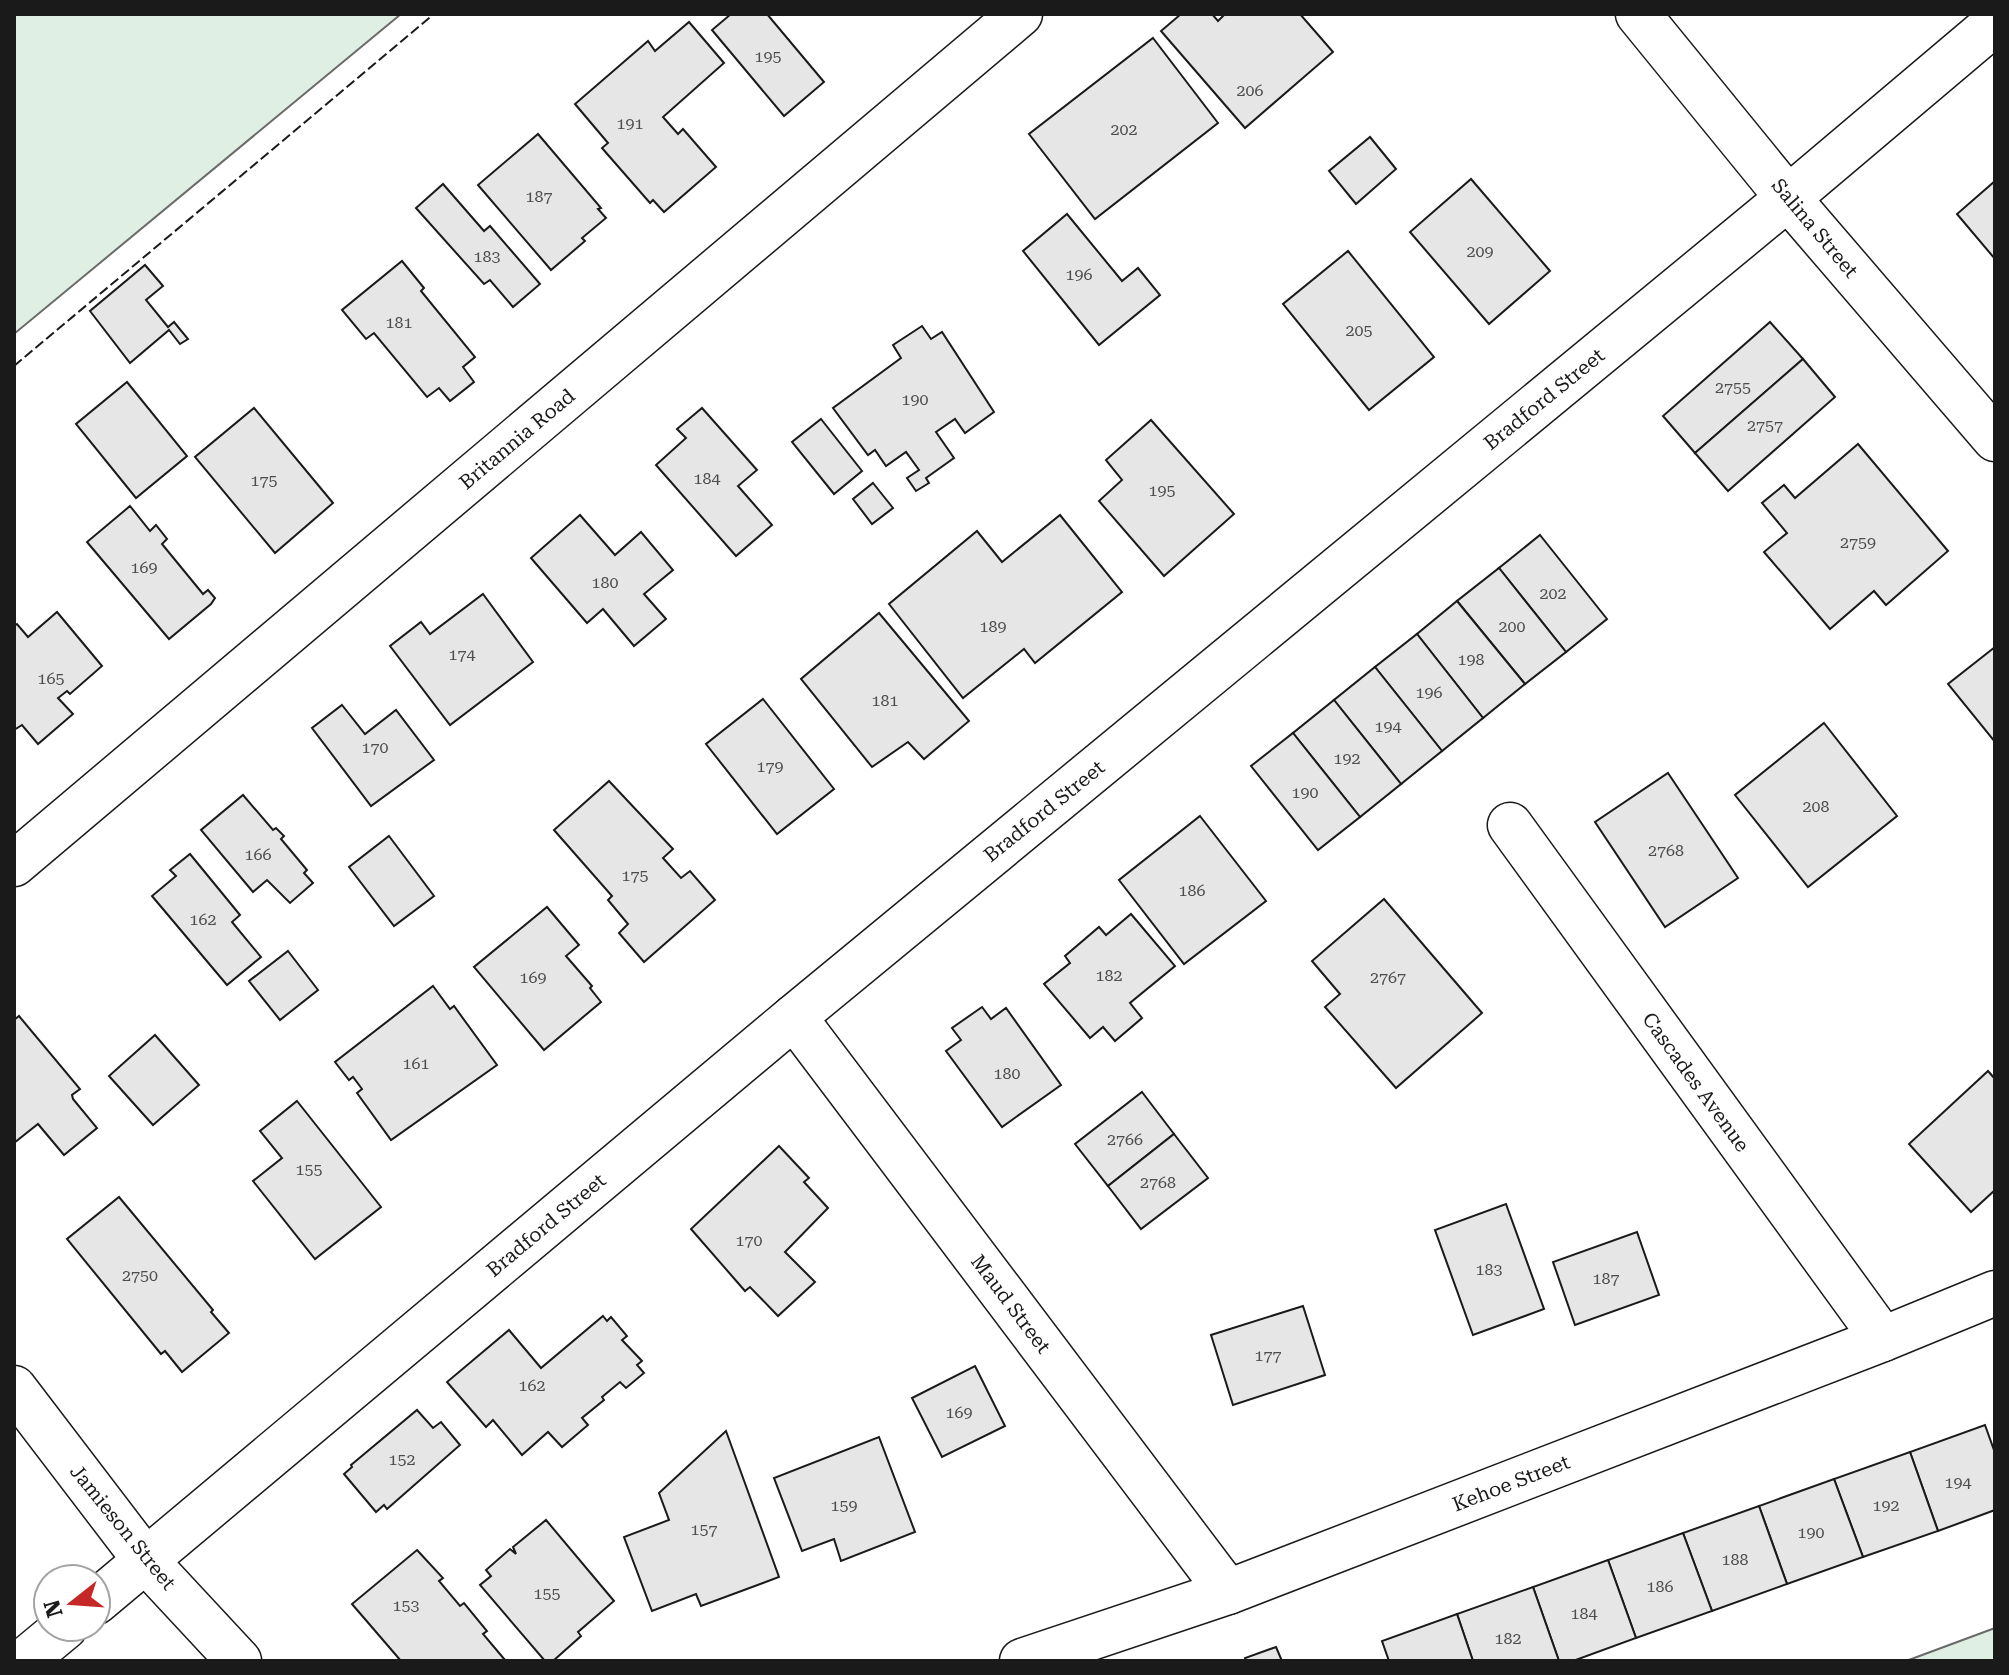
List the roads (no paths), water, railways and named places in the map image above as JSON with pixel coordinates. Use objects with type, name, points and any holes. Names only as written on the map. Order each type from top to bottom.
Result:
[{"type":"street","name":"Britannia Road","points":[[14,864],[1020,14]]},
{"type":"street","name":"Salina Street","points":[[1638,14],[1788,198],[1995,439]]},
{"type":"street","name":"Bradford Street","points":[[112,1589],[794,1017],[1788,198],[1995,23]]},
{"type":"street","name":"Cascades Avenue","points":[[1510,825],[1883,1339]]},
{"type":"street","name":"Maud Street","points":[[794,1017],[1228,1592]]},
{"type":"street","name":"Kehoe Street","points":[[1022,1661],[1228,1592],[1995,1293]]},
{"type":"street","name":"Jamieson Street","points":[[14,1388],[146,1561],[239,1661]]},
{"type":"street","points":[[24,1661],[46,1643]]}]
